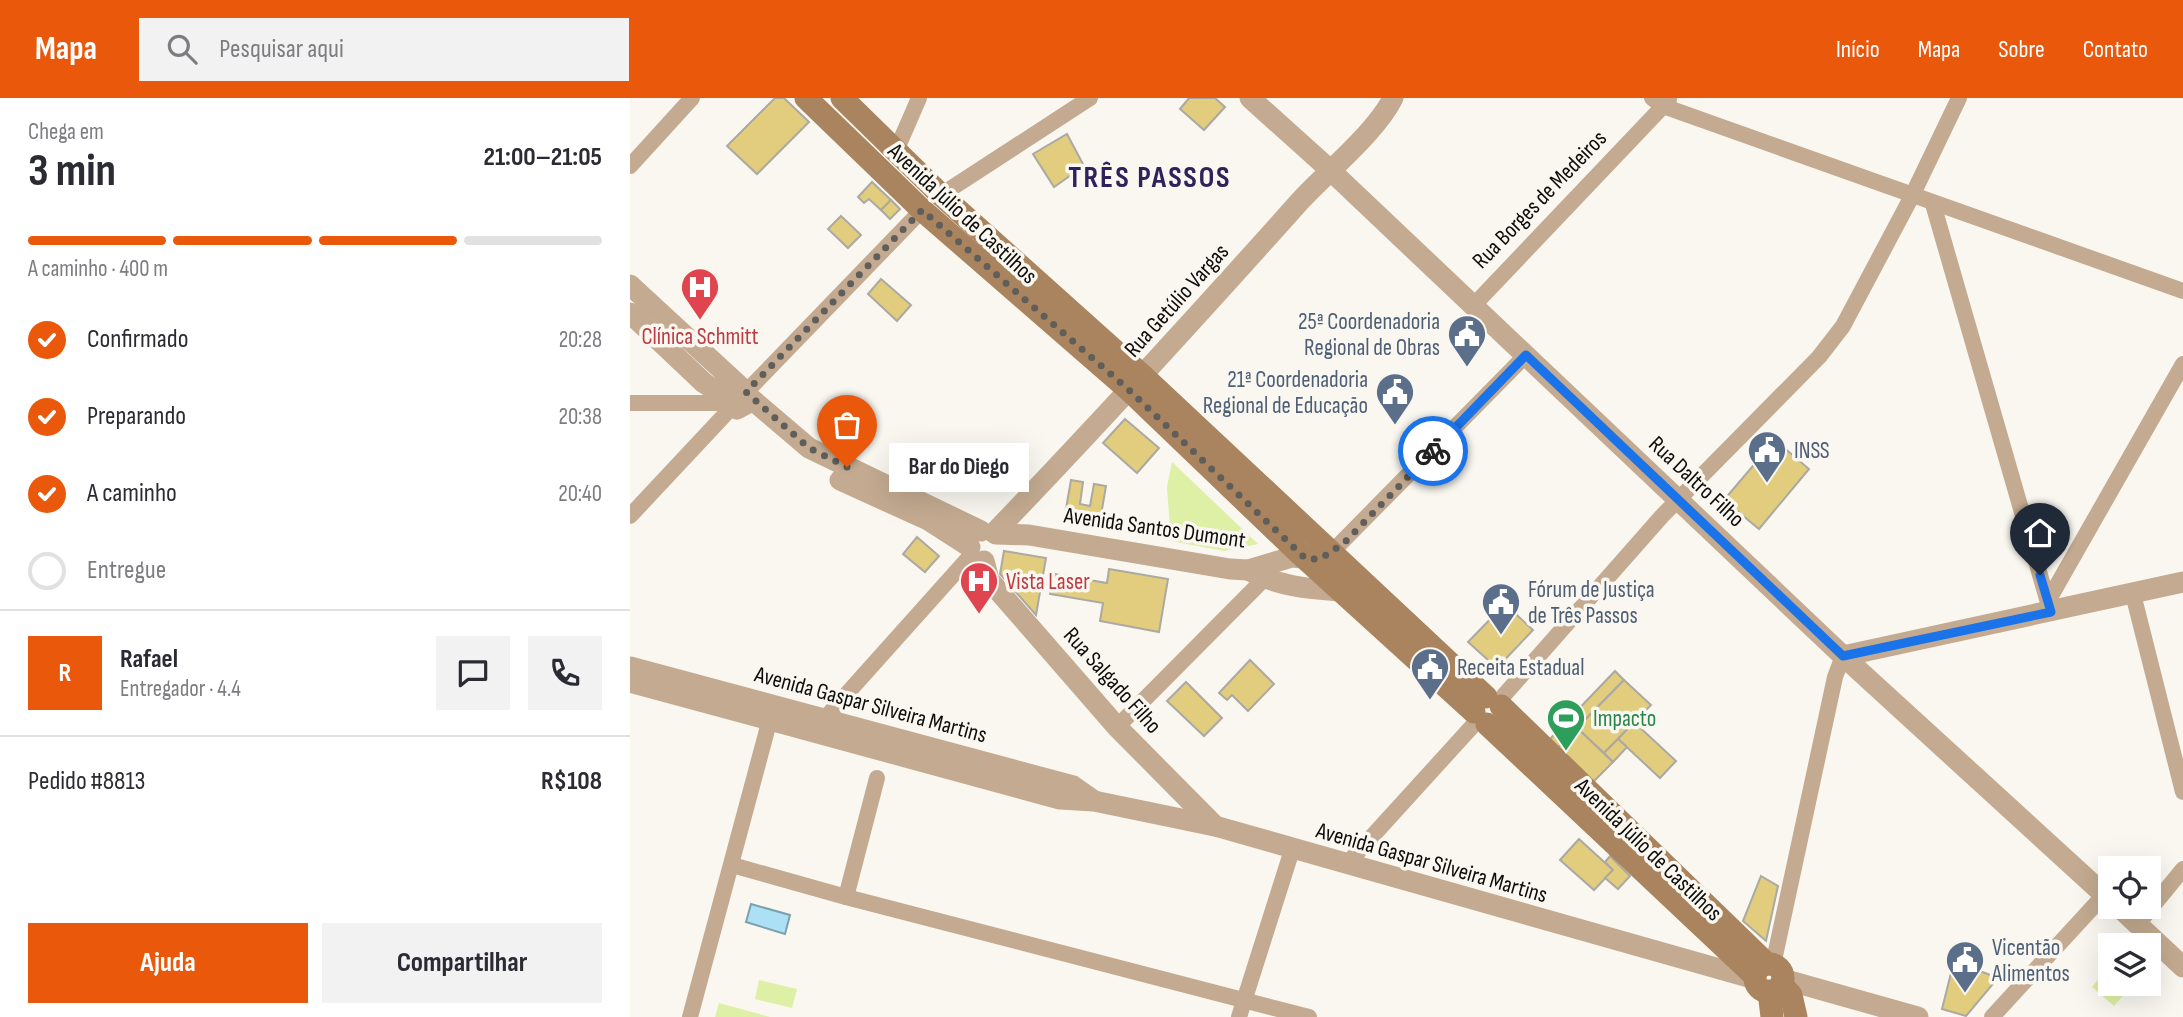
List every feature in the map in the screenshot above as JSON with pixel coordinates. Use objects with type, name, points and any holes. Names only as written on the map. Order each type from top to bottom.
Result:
[{"type":"main road","name":"Avenida Júlio de Castilhos","points":[[806,98],[922,210],[1136,383],[1330,554],[1487,710],[1769,977]]},
{"type":"main road","name":"Avenida Júlio de Castilhos","points":[[842,98],[1136,383],[1306,559],[1340,591],[1487,710]]},
{"type":"main road","points":[[922,210],[940,195]]},
{"type":"main road","points":[[1769,977],[1772,1017]]},
{"type":"main road","points":[[1769,977],[1791,995],[1796,1017]]},
{"type":"street","points":[[630,166],[692,98]]},
{"type":"street","points":[[896,151],[919,98]]},
{"type":"street","points":[[940,195],[1090,98]]},
{"type":"street","name":"Rua Daltro Filho","points":[[1250,98],[1329,169],[1843,656],[2098,888]]},
{"type":"street","name":"Rua Getúlio Vargas","points":[[826,717],[983,543],[1136,383],[1329,169],[1386,112],[1392,98]]},
{"type":"street","points":[[1347,864],[1678,500],[1819,357],[1843,326],[1912,196],[1959,98]]},
{"type":"street","points":[[1662,101],[1933,204],[2183,291]]},
{"type":"street","name":"Rua Borges de Medeiros","points":[[1473,306],[1662,101]]},
{"type":"street","points":[[1933,204],[2049,607]]},
{"type":"street","points":[[630,516],[738,399],[922,210]]},
{"type":"street","name":"Avenida Santos Dumont","points":[[630,285],[738,399]]},
{"type":"street","name":"Avenida Santos Dumont","points":[[630,313],[704,383],[738,399],[809,448],[983,543],[1029,535],[1256,574],[1271,561],[1292,557],[1320,559],[1330,554]]},
{"type":"street","points":[[1330,554],[1526,355]]},
{"type":"street","points":[[2049,607],[2183,364]]},
{"type":"street","points":[[630,403],[738,399]]},
{"type":"street","name":"Rua Salgado Filho","points":[[983,543],[989,580],[1117,727],[1214,826]]},
{"type":"street","points":[[1117,727],[1256,574],[1306,589],[1340,591]]},
{"type":"street","points":[[1769,977],[1832,691],[1843,656],[2049,607],[2133,594],[2183,582]]},
{"type":"street","points":[[2133,594],[2183,792]]},
{"type":"street","name":"Avenida Gaspar Silveira Martins","points":[[630,667],[826,717],[1073,786],[1094,801]]},
{"type":"street","name":"Avenida Gaspar Silveira Martins","points":[[630,682],[1060,799],[1094,801],[1214,826],[1292,850],[1918,1017]]},
{"type":"street","points":[[690,1017],[770,719]]},
{"type":"street","points":[[846,897],[877,778]]},
{"type":"street","points":[[1239,1017],[1292,850]]},
{"type":"street","points":[[732,864],[846,897],[1309,1017]]},
{"type":"street","points":[[2138,924],[2183,869]]},
{"type":"street","points":[[1992,1017],[2098,913]]},
{"type":"street","name":"Rua Daltro Filho","points":[[2132,919],[2183,967]]},
{"type":"green space","points":[[1172,462],[1258,544],[1224,551],[1171,541],[1167,487]]},
{"type":"green space","points":[[759,980],[797,989],[792,1008],[755,999]]},
{"type":"green space","points":[[2098,980],[2098,992],[2092,987]]},
{"type":"green space","points":[[2102,996],[2123,996],[2114,1006]]},
{"type":"green space","points":[[719,1003],[770,1017],[715,1017]]},
{"type":"water","points":[[751,904],[790,915],[785,934],[746,922]]},
{"type":"building","points":[[775,98],[784,98],[809,122],[757,174],[727,146]]},
{"type":"building","points":[[1189,98],[1215,98],[1225,107],[1204,130],[1180,109]]},
{"type":"building","points":[[1067,134],[1084,166],[1054,187],[1033,154]]},
{"type":"building","points":[[872,182],[891,200],[881,210],[869,199],[864,203],[858,197]]},
{"type":"building","points":[[891,200],[900,209],[890,219],[881,210]]},
{"type":"building","points":[[841,216],[861,235],[848,248],[828,229]]},
{"type":"building","points":[[881,279],[911,305],[897,321],[868,294]]},
{"type":"building","points":[[1125,419],[1159,448],[1137,473],[1103,443]]},
{"type":"building","name":"INSS","points":[[1775,440],[1809,469],[1759,529],[1724,500]]},
{"type":"building","points":[[1071,480],[1083,482],[1080,504],[1090,506],[1094,484],[1106,486],[1099,527],[1064,520]]},
{"type":"building","points":[[917,537],[939,556],[925,572],[903,554]]},
{"type":"building","points":[[1004,551],[1046,558],[1036,615],[1000,574]]},
{"type":"building","points":[[1109,569],[1168,579],[1159,632],[1100,621],[1103,603],[1050,594],[1054,574],[1107,583]]},
{"type":"building","name":"Fórum de Justiça de Três Passos","points":[[1505,604],[1533,630],[1497,668],[1468,642]]},
{"type":"building","points":[[1250,660],[1274,684],[1248,711],[1232,695],[1227,700],[1219,693]]},
{"type":"building","points":[[1615,671],[1624,680],[1557,749],[1548,741]]},
{"type":"building","points":[[1624,680],[1651,705],[1604,753],[1577,728]]},
{"type":"building","points":[[1186,682],[1222,718],[1204,736],[1167,701]]},
{"type":"building","points":[[1634,722],[1676,761],[1660,778],[1618,739]]},
{"type":"building","points":[[1577,728],[1613,762],[1592,783],[1557,749]]},
{"type":"building","points":[[1618,739],[1627,747],[1613,762],[1604,753]]},
{"type":"building","points":[[1579,839],[1613,870],[1594,890],[1560,860]]},
{"type":"building","points":[[1610,856],[1630,876],[1618,889],[1605,878],[1613,870],[1605,862]]},
{"type":"building","points":[[1761,876],[1778,886],[1766,941],[1743,921]]},
{"type":"building","name":"Vicentão Alimentos","points":[[1954,961],[1998,978],[1966,1016],[1942,1009]]},
{"type":"way so far","points":[[847,467],[824,457],[795,438],[746,392],[922,210],[1129,390],[1306,559],[1320,559],[1344,543],[1433,451]]},
{"type":"place","name":"Clínica Schmitt","points":[[700,321]]},
{"type":"place","name":"25ª Coordenadoria Regional de Obras","points":[[1467,368]]},
{"type":"place","name":"21ª Coordenadoria Regional de Educação","points":[[1395,426]]},
{"type":"place","name":"Bar do Diego","points":[[847,467]]},
{"type":"place","name":"INSS","points":[[1767,484]]},
{"type":"place","name":"Vista Laser","points":[[979,615]]},
{"type":"place","name":"Fórum de Justiça de Três Passos","points":[[1501,636]]},
{"type":"place","name":"Receita Estadual","points":[[1430,701]]},
{"type":"place","name":"Impacto","points":[[1566,752]]},
{"type":"place","name":"Vicentão Alimentos","points":[[1965,994]]},
{"type":"district","name":"TRÊS PASSOS","points":[[1150,177]]},
{"type":"route","points":[[1433,451],[1526,355],[1843,656],[2051,612],[2040,575]]}]
